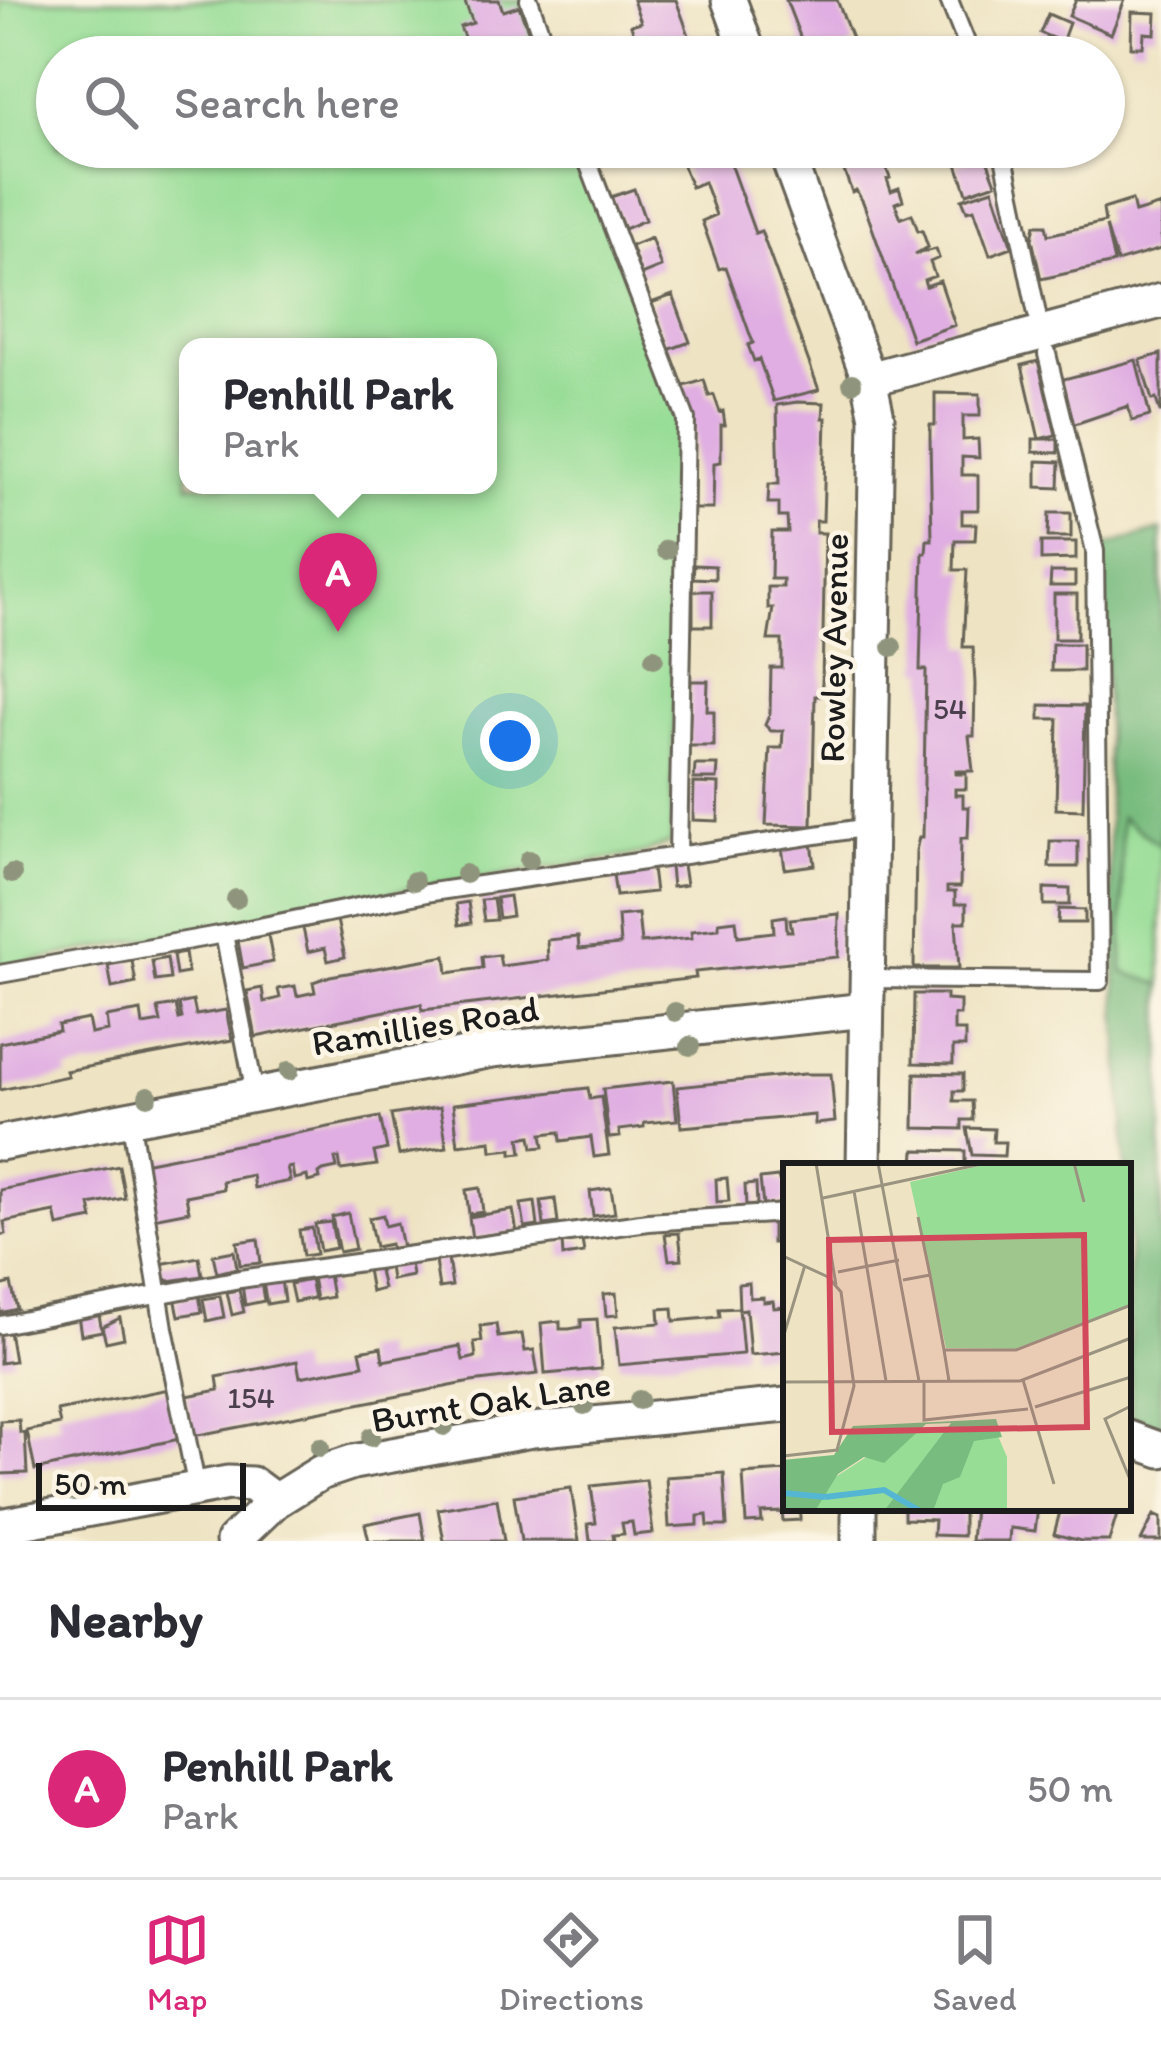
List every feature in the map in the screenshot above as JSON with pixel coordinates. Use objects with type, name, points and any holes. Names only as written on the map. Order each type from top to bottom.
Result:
[{"type":"street","points":[[729,0],[742,36]]},
{"type":"street","name":"Rowley Avenue","points":[[792,168],[869,379],[877,417],[864,1163]]},
{"type":"street","points":[[869,379],[1161,301]]},
{"type":"street","name":"Ramillies Road","points":[[0,1143],[492,1050],[866,995]]},
{"type":"street","name":"Burnt Oak Lane","points":[[233,1541],[275,1501],[320,1473],[352,1462],[532,1430],[783,1406]]},
{"type":"street","points":[[1131,1439],[1161,1450]]},
{"type":"street","points":[[0,1526],[228,1483],[252,1484],[275,1501]]},
{"type":"lane","points":[[529,0],[542,36]]},
{"type":"lane","points":[[949,0],[964,36]]},
{"type":"lane","points":[[590,168],[686,418],[678,856]]},
{"type":"lane","points":[[1006,168],[1037,314]]},
{"type":"lane","points":[[866,995],[1100,981],[1095,551],[1047,353]]},
{"type":"lane","points":[[0,974],[432,892],[869,827]]},
{"type":"lane","points":[[224,934],[255,1094]]},
{"type":"lane","points":[[130,1117],[158,1294],[197,1488]]},
{"type":"lane","points":[[0,1325],[240,1279],[648,1222],[783,1213]]},
{"type":"green space","points":[[0,0],[522,0],[535,36],[36,36],[36,168],[584,168],[680,421],[671,843],[642,854],[431,885],[0,967]]},
{"type":"green space","points":[[1161,530],[1161,846],[1121,817],[1123,972],[1161,984],[1161,1427],[1131,1416],[1131,1163],[1125,1163],[1109,840],[1102,547]]},
{"type":"green space","points":[[1161,536],[1161,1087],[1123,973],[1118,570]]},
{"type":"building","points":[[464,0],[499,0],[503,11],[519,6],[530,35],[464,36],[460,27],[473,23]]},
{"type":"building","points":[[633,0],[676,0],[689,36],[634,36],[631,25],[641,22]]},
{"type":"building","points":[[786,0],[837,0],[851,36],[800,36]]},
{"type":"building","points":[[1076,0],[1125,0],[1111,34],[1069,16]]},
{"type":"building","points":[[1132,12],[1156,13],[1155,34],[1144,33],[1143,47],[1131,47]]},
{"type":"building","points":[[1048,14],[1069,23],[1064,36],[1040,33]]},
{"type":"building","points":[[684,168],[732,168],[755,233],[761,231],[819,390],[774,401],[759,359],[754,361],[748,345],[753,343],[726,267],[719,269],[702,221],[716,215],[704,182],[691,187]]},
{"type":"building","points":[[843,168],[886,168],[891,191],[899,188],[903,200],[895,203],[901,218],[912,214],[928,247],[915,254],[936,249],[939,258],[930,262],[935,276],[924,280],[926,286],[940,281],[955,325],[912,340],[863,202],[856,190],[852,192]]},
{"type":"building","points":[[958,168],[990,168],[996,183],[967,193]]},
{"type":"building","points":[[634,189],[645,220],[624,229],[611,197]]},
{"type":"building","points":[[993,189],[1012,247],[990,255],[974,209],[967,211],[962,199]]},
{"type":"building","points":[[1132,200],[1135,213],[1161,205],[1161,249],[1117,262],[1106,226],[1114,263],[1041,279],[1032,239],[1035,225],[1046,225],[1048,235],[1105,222],[1103,209]]},
{"type":"building","points":[[651,238],[661,267],[641,275],[631,246]]},
{"type":"building","points":[[673,295],[690,342],[668,350],[651,303]]},
{"type":"building","points":[[1161,354],[1161,412],[1160,412],[1140,360]]},
{"type":"building","points":[[1136,360],[1150,416],[1132,421],[1128,406],[1072,425],[1060,380]]},
{"type":"building","points":[[1038,361],[1056,435],[1039,439],[1022,365]]},
{"type":"building","points":[[704,380],[709,396],[714,395],[723,411],[725,425],[721,425],[721,462],[714,463],[713,509],[694,509],[694,430],[681,387]]},
{"type":"building","points":[[935,393],[980,394],[980,416],[963,416],[963,440],[978,439],[979,458],[962,457],[962,475],[978,475],[978,510],[962,510],[962,524],[976,524],[975,540],[955,540],[954,570],[967,570],[963,647],[973,647],[975,684],[974,736],[969,736],[973,771],[956,771],[966,774],[966,789],[955,789],[955,795],[963,795],[963,807],[969,807],[968,838],[961,838],[960,887],[947,887],[947,892],[955,892],[955,904],[966,904],[966,922],[956,922],[959,968],[914,968],[916,851],[923,837],[923,553],[927,540],[932,540],[930,425],[935,425]]},
{"type":"building","points":[[824,403],[826,418],[823,521],[816,521],[816,533],[825,533],[822,683],[820,696],[815,696],[812,826],[766,825],[770,748],[782,748],[783,731],[771,731],[765,725],[770,713],[771,668],[782,668],[782,640],[768,640],[773,608],[768,608],[768,587],[783,587],[783,579],[771,579],[772,532],[788,532],[787,517],[779,517],[779,503],[768,503],[769,484],[779,484],[777,405]]},
{"type":"building","points":[[1033,439],[1058,439],[1058,453],[1033,452]]},
{"type":"building","points":[[1037,461],[1060,462],[1059,488],[1037,487]]},
{"type":"building","points":[[1049,513],[1071,513],[1071,537],[1048,537]]},
{"type":"building","points":[[1041,542],[1076,542],[1076,559],[1041,560]]},
{"type":"building","points":[[694,565],[715,566],[715,579],[693,578]]},
{"type":"building","points":[[1051,572],[1075,572],[1075,586],[1050,586]]},
{"type":"building","points":[[693,591],[712,591],[712,626],[693,626]]},
{"type":"building","points":[[1054,594],[1077,594],[1077,639],[1054,639]]},
{"type":"building","points":[[1052,644],[1082,644],[1082,671],[1051,671]]},
{"type":"building","points":[[691,681],[708,681],[707,711],[714,711],[714,746],[689,746]]},
{"type":"building","points":[[1040,705],[1085,706],[1083,810],[1056,809],[1058,719],[1040,719]]},
{"type":"building","points":[[695,765],[718,765],[717,779],[694,779]]},
{"type":"building","points":[[694,783],[719,784],[718,821],[693,820]]},
{"type":"building","points":[[1050,841],[1078,841],[1078,867],[1049,867]]},
{"type":"building","points":[[812,843],[815,865],[785,869],[782,847]]},
{"type":"building","points":[[683,865],[686,885],[672,887],[670,867]]},
{"type":"building","points":[[652,869],[655,892],[616,896],[613,874]]},
{"type":"building","points":[[1044,888],[1070,889],[1070,905],[1044,905]]},
{"type":"building","points":[[509,896],[512,916],[499,918],[496,898]]},
{"type":"building","points":[[493,899],[496,920],[484,921],[481,900]]},
{"type":"building","points":[[468,902],[471,923],[459,925],[456,904]]},
{"type":"building","points":[[1059,909],[1085,910],[1085,923],[1058,923]]},
{"type":"building","points":[[638,914],[641,943],[692,938],[691,931],[719,928],[719,922],[736,920],[738,936],[774,932],[773,918],[786,916],[787,931],[792,931],[790,919],[839,914],[838,957],[422,1010],[421,1004],[256,1037],[247,991],[262,988],[264,1002],[280,998],[278,989],[295,986],[297,996],[315,992],[313,982],[330,976],[446,956],[448,973],[483,968],[482,957],[499,955],[501,966],[548,960],[547,940],[578,937],[579,949],[620,945],[618,916]]},
{"type":"building","points":[[337,920],[345,957],[328,961],[325,948],[308,952],[303,928]]},
{"type":"building","points":[[268,935],[273,962],[243,968],[238,941]]},
{"type":"building","points":[[185,953],[188,973],[176,975],[173,955]]},
{"type":"building","points":[[167,958],[170,979],[155,981],[152,961]]},
{"type":"building","points":[[132,961],[136,983],[112,988],[108,965]]},
{"type":"building","points":[[914,994],[946,994],[946,1000],[960,1001],[954,1031],[965,1031],[965,1047],[953,1047],[953,1064],[913,1063]]},
{"type":"building","points":[[193,1001],[196,1015],[226,1010],[232,1040],[66,1071],[68,1076],[0,1090],[0,1043],[59,1031],[58,1025],[88,1019],[91,1034],[108,1031],[106,1017],[141,1011],[143,1025],[161,1022],[158,1008],[176,1005],[179,1019],[179,1004]]},
{"type":"building","points":[[915,1073],[963,1074],[963,1091],[954,1091],[954,1101],[972,1101],[973,1120],[962,1120],[962,1129],[914,1128]]},
{"type":"building","points":[[831,1074],[835,1122],[815,1124],[815,1115],[681,1127],[677,1087]]},
{"type":"building","points":[[673,1081],[677,1120],[644,1123],[644,1127],[619,1130],[620,1137],[609,1138],[603,1089]]},
{"type":"building","points":[[588,1088],[590,1099],[601,1097],[609,1155],[594,1157],[591,1137],[561,1141],[560,1132],[542,1134],[544,1147],[533,1148],[531,1136],[520,1138],[522,1153],[492,1151],[491,1141],[458,1145],[453,1104]]},
{"type":"building","points":[[440,1107],[447,1147],[399,1155],[391,1115]]},
{"type":"building","points":[[380,1117],[387,1149],[374,1152],[377,1165],[341,1170],[339,1158],[335,1159],[337,1168],[308,1182],[307,1176],[294,1179],[292,1167],[287,1168],[290,1181],[254,1188],[252,1175],[222,1181],[223,1189],[186,1196],[189,1211],[153,1218],[143,1163]]},
{"type":"building","points":[[967,1128],[994,1129],[993,1142],[1005,1142],[1004,1156],[972,1155]]},
{"type":"building","points":[[915,1150],[965,1151],[965,1163],[914,1163]]},
{"type":"building","points":[[119,1166],[125,1198],[90,1205],[93,1219],[58,1226],[55,1212],[4,1222],[6,1234],[0,1236],[0,1190]]},
{"type":"building","points":[[727,1178],[729,1201],[717,1202],[716,1179]]},
{"type":"building","points":[[760,1179],[783,1181],[783,1203],[763,1206]]},
{"type":"building","points":[[756,1184],[757,1205],[746,1206],[745,1185]]},
{"type":"building","points":[[480,1188],[483,1212],[469,1214],[466,1190]]},
{"type":"building","points":[[611,1188],[615,1213],[593,1216],[590,1191]]},
{"type":"building","points":[[555,1199],[558,1223],[544,1225],[541,1201]]},
{"type":"building","points":[[535,1202],[538,1226],[525,1228],[521,1204]]},
{"type":"building","points":[[513,1210],[517,1232],[472,1239],[469,1217]]},
{"type":"building","points":[[348,1213],[355,1249],[339,1252],[332,1217]]},
{"type":"building","points":[[383,1215],[385,1226],[397,1223],[402,1247],[375,1247],[369,1218]]},
{"type":"building","points":[[772,1221],[783,1221],[783,1243],[772,1243]]},
{"type":"building","points":[[331,1222],[336,1248],[320,1251],[315,1224]]},
{"type":"building","points":[[312,1228],[316,1254],[303,1256],[299,1230]]},
{"type":"building","points":[[679,1233],[682,1259],[669,1260],[665,1234]]},
{"type":"building","points":[[258,1239],[261,1263],[240,1265],[237,1242]]},
{"type":"building","points":[[582,1240],[584,1253],[563,1256],[562,1242]]},
{"type":"building","points":[[234,1251],[237,1268],[217,1273],[213,1255]]},
{"type":"building","points":[[199,1257],[202,1276],[169,1281],[162,1276],[160,1264]]},
{"type":"building","points":[[448,1259],[452,1286],[439,1288],[435,1261]]},
{"type":"building","points":[[410,1262],[412,1276],[391,1280],[389,1266]]},
{"type":"building","points":[[378,1266],[383,1289],[371,1292],[367,1269]]},
{"type":"building","points":[[328,1274],[332,1297],[316,1300],[312,1277]]},
{"type":"building","points":[[281,1280],[284,1301],[267,1304],[263,1283]]},
{"type":"building","points":[[310,1280],[314,1298],[294,1302],[290,1284]]},
{"type":"building","points":[[261,1282],[264,1301],[245,1305],[242,1285]]},
{"type":"building","points":[[11,1283],[17,1309],[0,1313],[0,1286]]},
{"type":"building","points":[[749,1283],[750,1298],[763,1297],[763,1302],[773,1301],[774,1308],[783,1307],[783,1352],[750,1355],[746,1309],[739,1310],[738,1284]]},
{"type":"building","points":[[239,1290],[244,1312],[232,1315],[227,1292]]},
{"type":"building","points":[[616,1293],[618,1315],[606,1316],[604,1294]]},
{"type":"building","points":[[199,1295],[202,1312],[179,1316],[179,1298]]},
{"type":"building","points":[[220,1296],[224,1317],[207,1321],[203,1299]]},
{"type":"building","points":[[673,1308],[674,1321],[720,1317],[719,1309],[739,1308],[743,1354],[619,1365],[615,1327],[660,1323],[659,1309]]},
{"type":"building","points":[[98,1310],[102,1331],[81,1335],[78,1315]]},
{"type":"building","points":[[120,1318],[124,1338],[106,1342],[102,1327]]},
{"type":"building","points":[[597,1319],[601,1369],[545,1374],[541,1323],[560,1321],[560,1329],[569,1329],[581,1327],[581,1320]]},
{"type":"building","points":[[496,1324],[498,1337],[522,1334],[525,1351],[534,1350],[538,1374],[471,1382],[193,1436],[187,1396],[219,1390],[217,1377],[297,1361],[300,1377],[363,1365],[360,1351],[381,1347],[383,1361],[460,1346],[463,1360],[476,1357],[474,1342],[482,1341],[480,1326]]},
{"type":"building","points":[[9,1331],[14,1361],[0,1363],[0,1332]]},
{"type":"building","points":[[169,1389],[179,1439],[35,1470],[27,1431],[60,1424],[57,1411]]},
{"type":"building","points":[[19,1420],[20,1433],[25,1433],[27,1473],[0,1474],[0,1421]]},
{"type":"building","points":[[783,1471],[783,1511],[800,1511],[800,1520],[783,1521],[782,1512],[761,1513],[762,1522],[746,1523],[743,1474]]},
{"type":"building","points":[[724,1473],[727,1526],[708,1526],[707,1515],[698,1516],[698,1525],[669,1527],[666,1477]]},
{"type":"building","points":[[646,1480],[653,1533],[634,1535],[632,1522],[622,1523],[624,1534],[613,1535],[614,1541],[590,1541],[588,1524],[596,1523],[591,1486]]},
{"type":"building","points":[[571,1488],[579,1541],[521,1541],[514,1496]]},
{"type":"building","points":[[497,1499],[504,1541],[444,1541],[438,1509]]},
{"type":"building","points":[[904,1511],[963,1511],[963,1536],[933,1535],[934,1520],[904,1519]]},
{"type":"building","points":[[974,1511],[1038,1511],[1035,1531],[1010,1528],[1009,1541],[971,1541]]},
{"type":"building","points":[[1060,1511],[1118,1511],[1109,1541],[1054,1534]]},
{"type":"building","points":[[420,1513],[425,1541],[369,1541],[365,1524]]},
{"type":"building","points":[[1154,1515],[1161,1518],[1161,1541],[1141,1541]]},
{"type":"place","name":"Penhill Park","points":[[338,632]]}]
